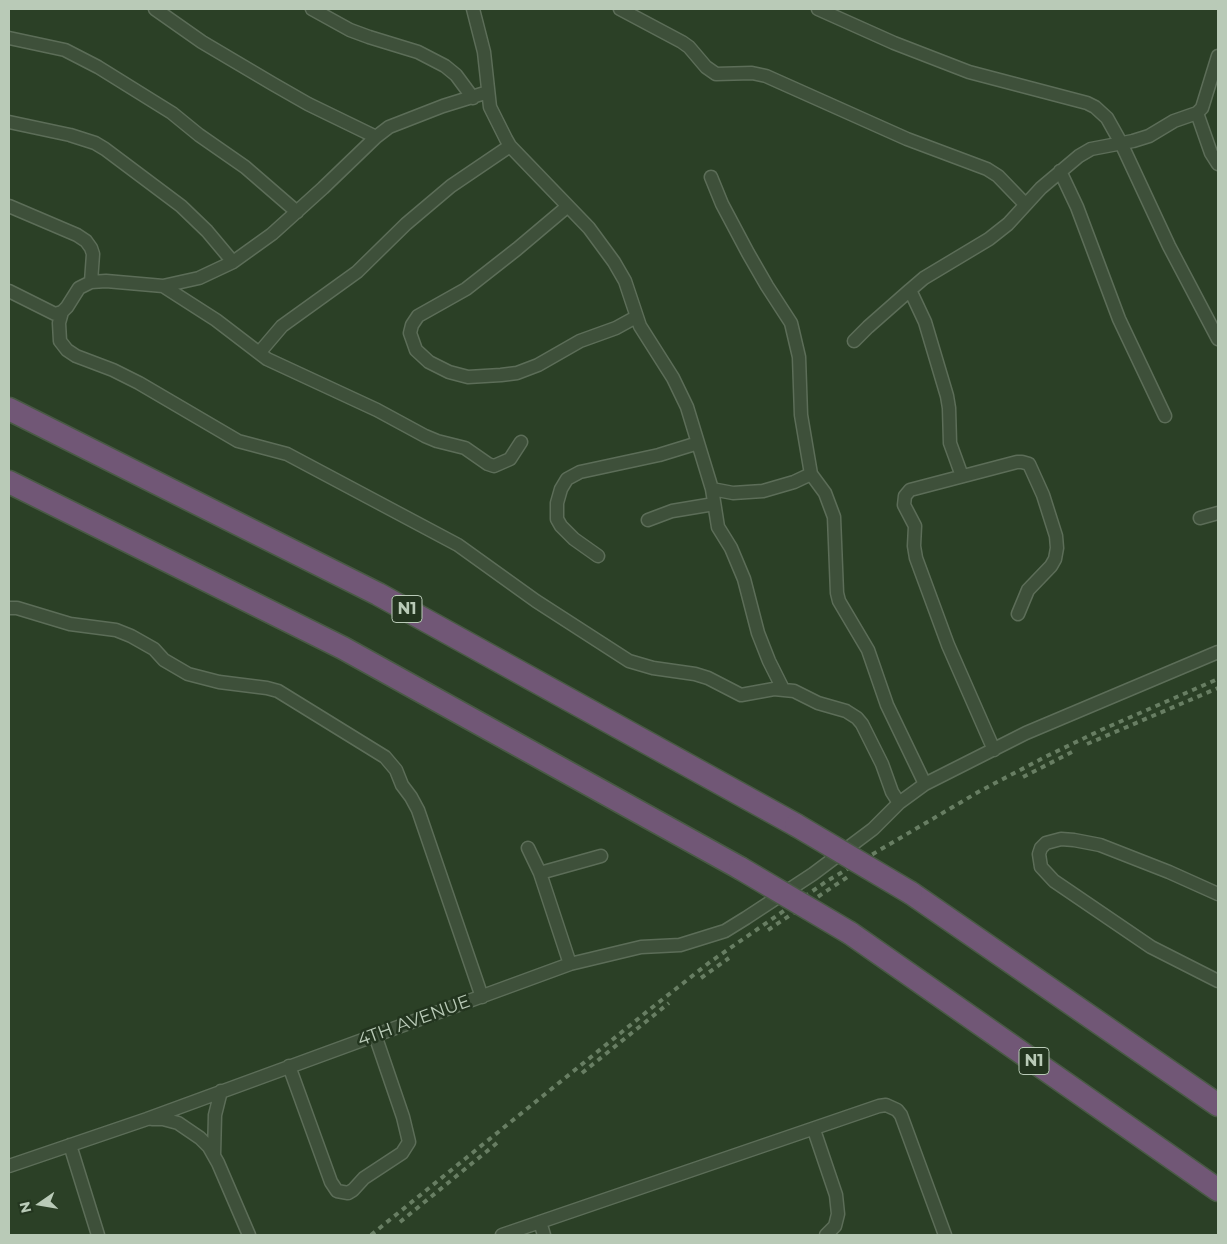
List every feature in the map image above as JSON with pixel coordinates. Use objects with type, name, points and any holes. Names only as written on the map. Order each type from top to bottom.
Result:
[{"type":"highway","name":"N1","points":[[9,410],[378,594],[796,825],[911,893],[1218,1105]]},
{"type":"highway","name":"N1","points":[[9,482],[343,648],[740,868],[850,933],[1218,1190]]},
{"type":"street","points":[[155,9],[202,42],[287,92],[376,138]]},
{"type":"street","points":[[312,9],[350,30],[418,52],[445,66],[456,75],[473,98]]},
{"type":"street","points":[[473,9],[484,52],[490,106],[510,146],[589,228],[614,262],[625,281],[636,316],[688,407],[712,489],[718,527],[731,548],[744,579],[758,633],[768,662],[783,689]]},
{"type":"street","points":[[620,9],[682,42],[689,47],[706,67],[716,74],[766,76],[907,139],[986,169],[998,176],[1025,204]]},
{"type":"street","points":[[818,9],[894,43],[982,76],[1088,103],[1095,107],[1107,118],[1121,143],[1169,246],[1218,339]]},
{"type":"street","points":[[9,38],[65,50],[98,67],[172,113],[199,135],[245,167],[297,212]]},
{"type":"street","points":[[854,341],[868,326],[924,278],[1008,224],[1025,204],[1079,156],[1091,149],[1149,136],[1164,125],[1197,113],[1202,108],[1218,56]]},
{"type":"street","points":[[488,92],[443,106],[389,127],[272,234],[233,262],[199,278],[163,286],[106,281],[92,282],[79,288],[62,312],[59,323],[60,341],[67,350],[76,356],[113,370],[139,383],[238,441],[287,454],[458,545],[536,601],[629,661],[653,668],[695,674],[708,678],[741,695],[783,689],[794,691],[818,704],[846,711],[857,718],[862,724],[882,764],[892,792],[899,803]]},
{"type":"street","points":[[1197,113],[1211,153],[1218,164]]},
{"type":"street","points":[[9,122],[70,135],[95,143],[105,149],[181,206],[207,231],[233,262]]},
{"type":"street","points":[[259,353],[282,326],[356,272],[406,224],[451,186],[510,146]]},
{"type":"street","points":[[1060,171],[1077,207],[1120,319],[1165,416]]},
{"type":"street","points":[[711,177],[722,204],[748,253],[791,323],[799,357],[801,415],[811,474],[825,493],[834,517],[837,593],[839,601],[868,650],[887,705],[925,784]]},
{"type":"street","points":[[9,206],[77,235],[86,241],[92,248],[92,282]]},
{"type":"street","points":[[568,206],[466,289],[418,316],[412,324],[410,333],[416,350],[429,362],[449,372],[468,377],[501,375],[538,365],[580,341],[616,328],[636,316]]},
{"type":"street","points":[[163,286],[216,320],[259,353],[284,367],[377,410],[425,436],[465,448],[488,464],[494,466],[510,459],[521,442]]},
{"type":"street","points":[[9,290],[49,312],[55,314],[62,312]]},
{"type":"street","points":[[910,290],[925,322],[947,396],[950,443],[962,476]]},
{"type":"street","points":[[598,556],[574,539],[561,526],[557,518],[557,503],[561,489],[567,479],[580,472],[659,455],[698,443]]},
{"type":"street","points":[[994,750],[948,645],[916,558],[914,546],[915,526],[904,505],[905,496],[910,490],[1017,462],[1026,462],[1032,470],[1043,495],[1056,536],[1057,548],[1055,559],[1051,566],[1028,590],[1018,614]]},
{"type":"street","points":[[712,489],[733,493],[763,491],[794,482],[811,474]]},
{"type":"street","points":[[648,520],[678,510],[714,504]]},
{"type":"street","points":[[1200,518],[1218,513]]},
{"type":"street","points":[[9,608],[17,608],[70,624],[116,630],[148,646],[164,660],[188,674],[219,682],[278,691],[385,757],[396,770],[402,785],[418,810],[482,997]]},
{"type":"street","name":"4TH AVENUE","points":[[9,1166],[147,1119],[570,964],[641,947],[680,945],[725,930],[813,874],[873,830],[899,803],[925,784],[1026,733],[1218,652]]},
{"type":"street","points":[[1218,894],[1169,872],[1100,845],[1061,839],[1046,843],[1041,848],[1039,854],[1041,867],[1054,881],[1151,947],[1218,981]]},
{"type":"street","points":[[528,848],[540,873],[570,964]]},
{"type":"street","points":[[540,873],[601,856]]},
{"type":"street","points":[[289,1066],[331,1182],[337,1191],[348,1193],[364,1178],[402,1153],[409,1142],[403,1117],[375,1035]]},
{"type":"street","points":[[214,1156],[216,1114],[221,1091]]},
{"type":"street","points":[[502,1235],[886,1105],[897,1110],[905,1124],[945,1235]]},
{"type":"street","points":[[147,1119],[163,1119],[178,1123],[200,1138],[209,1147],[249,1235]]},
{"type":"street","points":[[814,1130],[836,1195],[838,1214],[835,1226],[826,1235]]},
{"type":"street","points":[[70,1145],[98,1235]]},
{"type":"street","points":[[540,1222],[544,1235]]},
{"type":"railway","points":[[371,1235],[710,962],[827,881],[980,791],[1045,757],[1101,730],[1218,679]]},
{"type":"railway","points":[[1087,744],[1218,688]]},
{"type":"railway","points":[[1023,777],[1072,752]]},
{"type":"railway","points":[[768,930],[849,876]]},
{"type":"railway","points":[[701,978],[729,958]]},
{"type":"railway","points":[[582,1073],[669,1003]]},
{"type":"railway","points":[[400,1222],[497,1143]]}]
